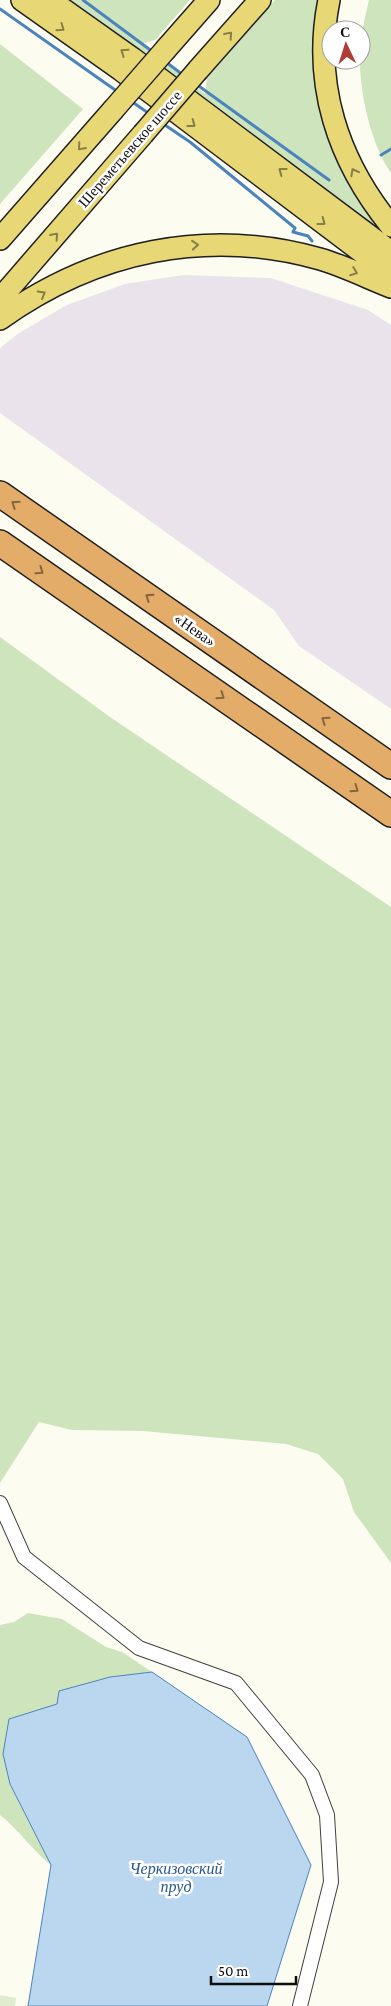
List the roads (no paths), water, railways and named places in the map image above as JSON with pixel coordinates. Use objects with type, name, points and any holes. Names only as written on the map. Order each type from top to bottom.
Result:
[{"type":"highway","name":"«Нева»","points":[[0,494],[391,766]]},
{"type":"highway","points":[[0,543],[391,814]]},
{"type":"main road","points":[[22,0],[121,70],[391,274]]},
{"type":"main road","points":[[50,0],[132,58],[391,252]]},
{"type":"main road","points":[[0,239],[210,0]]},
{"type":"main road","name":"Шереметьевское шоссе","points":[[0,299],[260,0]]},
{"type":"main road","points":[[329,0],[324,22],[324,58],[327,95],[336,128],[346,157],[360,183],[391,226]]},
{"type":"main road","points":[[0,319],[70,278],[97,267],[156,250],[201,244],[238,244],[275,249],[321,260],[391,287]]},
{"type":"street","points":[[0,1503],[24,1557],[139,1648],[236,1683],[312,1775],[327,1815],[330,1882],[300,2006]]},
{"type":"water","name":"Черкизовский пруд","points":[[152,1672],[247,1737],[311,1865],[267,2006],[28,2006],[51,1865],[10,1784],[3,1754],[9,1719],[57,1704],[59,1691],[110,1677]]},
{"type":"waterway","points":[[83,0],[153,52]]},
{"type":"waterway","points":[[0,9],[118,92]]},
{"type":"waterway","points":[[166,62],[183,75]]},
{"type":"waterway","points":[[196,84],[329,180]]},
{"type":"waterway","points":[[131,101],[151,115]]},
{"type":"waterway","points":[[162,123],[190,142],[295,228],[293,232],[308,236],[312,241]]},
{"type":"waterway","points":[[381,155],[391,149]]}]
